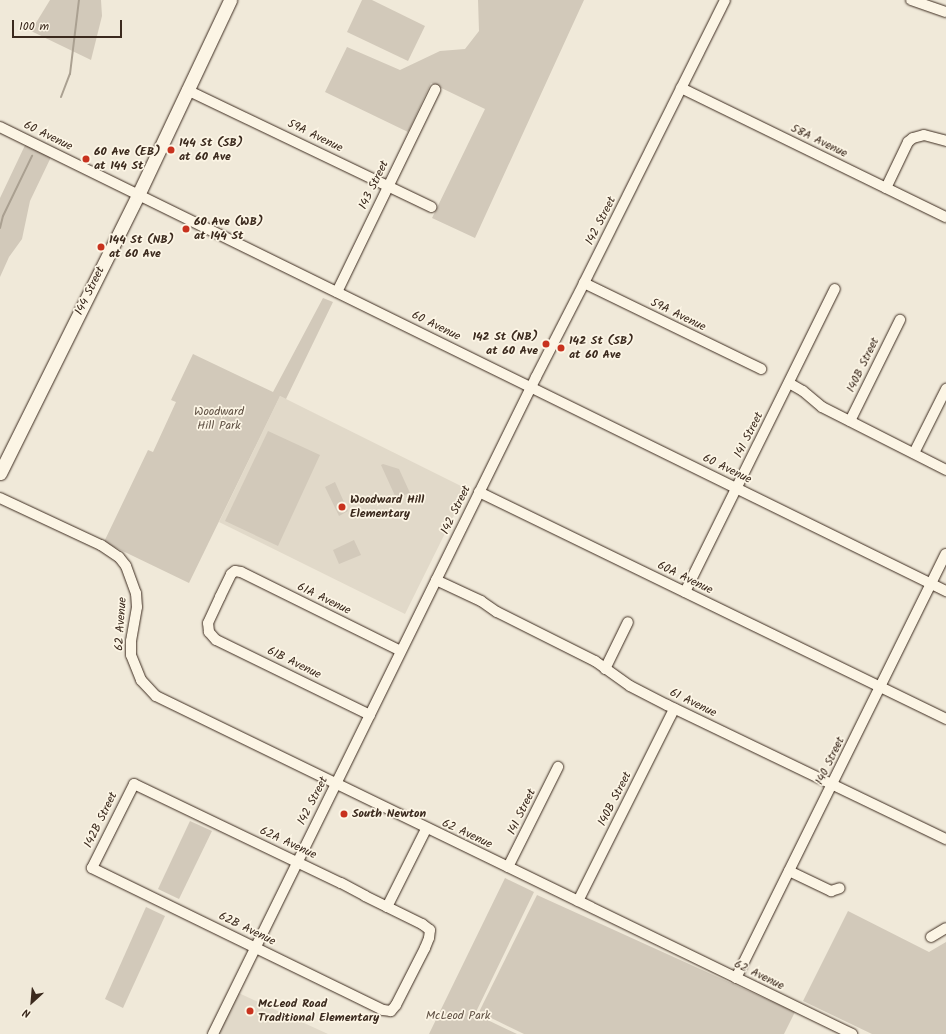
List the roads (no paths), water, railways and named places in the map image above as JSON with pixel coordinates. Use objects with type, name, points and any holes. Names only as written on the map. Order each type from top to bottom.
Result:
[{"type":"main road","name":"144 Street","points":[[0,473],[138,195],[230,0]]},
{"type":"street","name":"142 Street","points":[[213,1034],[479,492],[725,0]]},
{"type":"street","points":[[911,0],[946,12]]},
{"type":"street","name":"58A Avenue","points":[[681,88],[946,217]]},
{"type":"street","name":"59A Avenue","points":[[187,90],[431,207]]},
{"type":"street","name":"143 Street","points":[[337,292],[435,90]]},
{"type":"street","name":"60 Avenue","points":[[0,127],[946,591]]},
{"type":"street","points":[[886,188],[908,142],[918,136],[924,135],[946,141]]},
{"type":"street","name":"59A Avenue","points":[[584,284],[761,369]]},
{"type":"street","name":"141 Street","points":[[685,592],[835,289]]},
{"type":"street","name":"140B Street","points":[[850,420],[900,320]]},
{"type":"street","points":[[789,383],[803,391],[822,407],[946,470]]},
{"type":"street","points":[[914,453],[946,389]]},
{"type":"street","name":"60A Avenue","points":[[479,492],[946,719]]},
{"type":"street","name":"62 Avenue","points":[[0,498],[101,546],[119,557],[126,566],[136,593],[137,606],[131,640],[131,655],[141,680],[156,696],[426,829],[508,867],[852,1034]]},
{"type":"street","name":"140 Street","points":[[736,978],[946,554]]},
{"type":"street","name":"61A Avenue","points":[[209,632],[208,623],[230,577],[235,571],[241,572],[401,651]]},
{"type":"street","name":"61 Avenue","points":[[436,580],[481,601],[497,612],[595,661],[630,686],[674,709],[946,838]]},
{"type":"street","points":[[605,669],[628,622]]},
{"type":"street","name":"61B Avenue","points":[[209,632],[216,640],[370,715]]},
{"type":"street","name":"140B Street","points":[[578,901],[674,709]]},
{"type":"street","name":"141 Street","points":[[508,867],[558,768]]},
{"type":"street","name":"62A Avenue","points":[[134,784],[297,862],[422,924],[430,930],[430,938],[396,1005],[391,1011]]},
{"type":"street","name":"142B Street","points":[[92,868],[134,784]]},
{"type":"street","points":[[387,907],[426,829]]},
{"type":"street","name":"62B Avenue","points":[[92,868],[383,1010],[391,1011]]},
{"type":"street","points":[[788,871],[831,891],[840,888]]},
{"type":"street","points":[[931,937],[946,928]]},
{"type":"waterway","points":[[61,97],[70,74],[79,0]]},
{"type":"waterway","points":[[0,228],[3,216],[32,156]]},
{"type":"place","name":"144 St (SB) at 60 Ave","points":[[171,150]]},
{"type":"place","name":"60 Ave (EB) at 144 St","points":[[86,159]]},
{"type":"place","name":"60 Ave (WB) at 144 St","points":[[186,229]]},
{"type":"place","name":"144 St (NB) at 60 Ave","points":[[101,247]]},
{"type":"place","name":"142 St (NB) at 60 Ave","points":[[546,344]]},
{"type":"place","name":"142 St (SB) at 60 Ave","points":[[561,348]]},
{"type":"place","name":"Woodward Hill Elementary","points":[[342,507]]},
{"type":"place","name":"South Newton","points":[[344,814]]},
{"type":"place","name":"McLeod Road Traditional Elementary","points":[[250,1011]]},
{"type":"park label","name":"Woodward Hill Park","points":[[219,419]]},
{"type":"park label","name":"McLeod Park","points":[[458,1016]]}]
